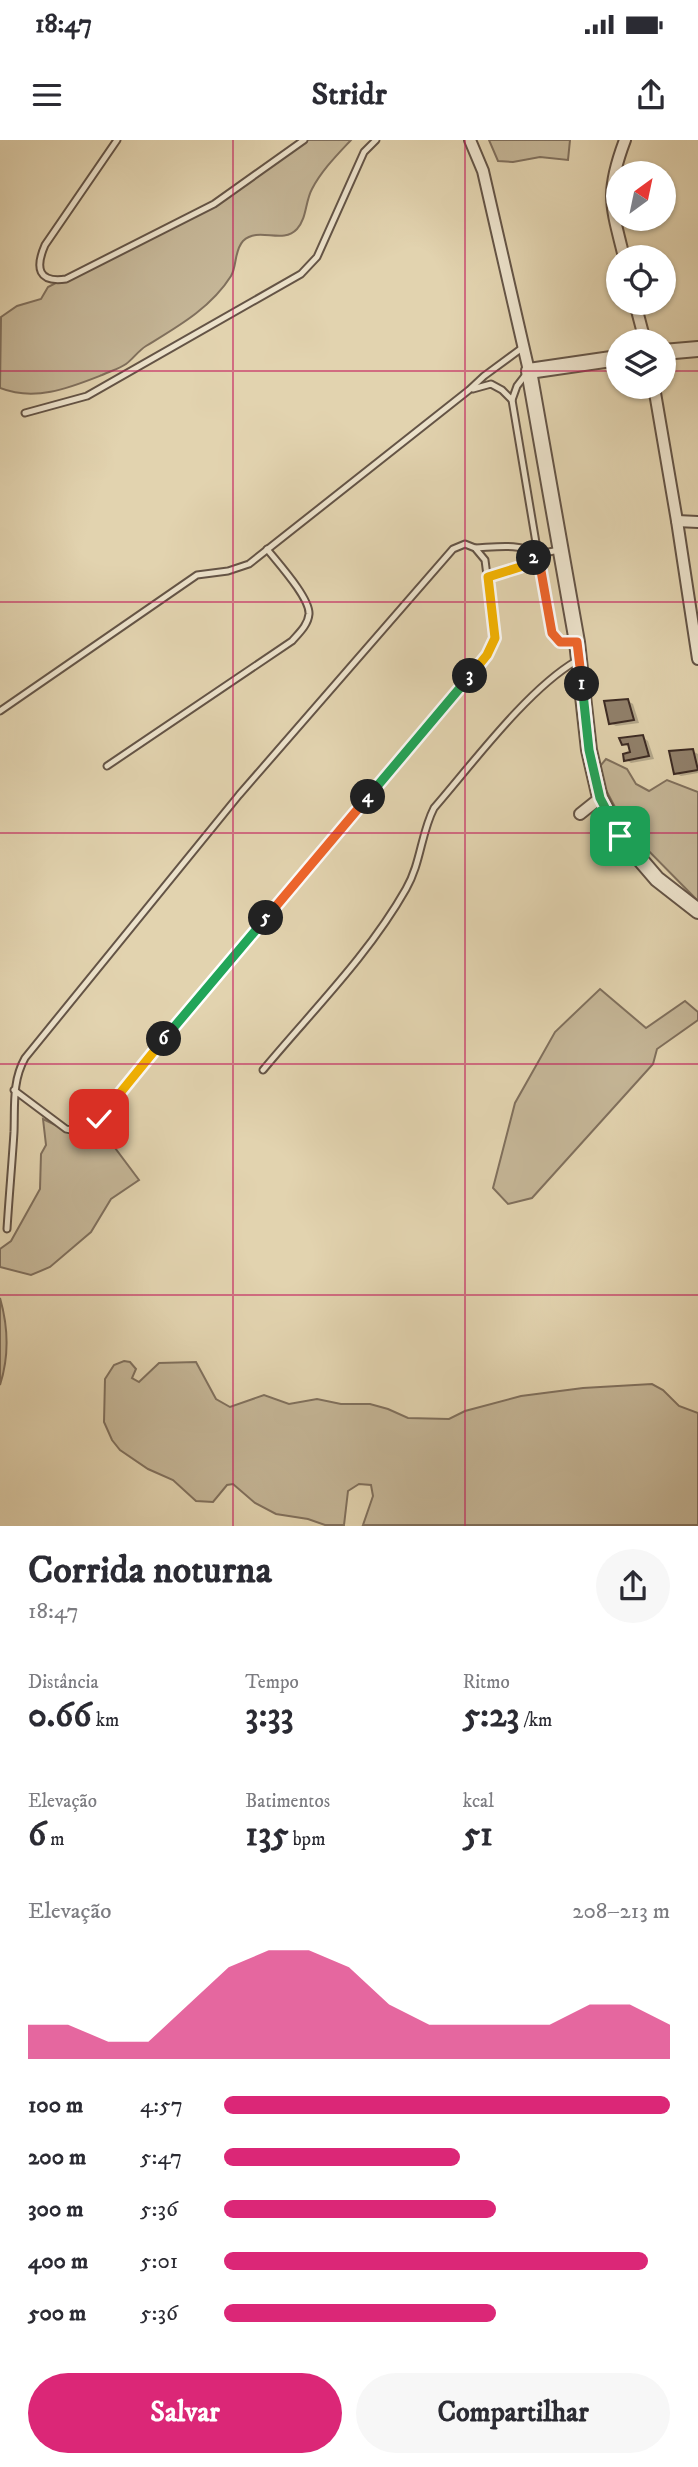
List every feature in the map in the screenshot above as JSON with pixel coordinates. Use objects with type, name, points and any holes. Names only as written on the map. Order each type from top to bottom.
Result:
[{"type":"street","points":[[470,140],[483,171],[529,371],[577,642],[589,750],[600,798],[620,836],[642,862],[657,879],[698,911]]},
{"type":"street","points":[[621,245],[611,205],[611,186],[625,140]]},
{"type":"street","points":[[676,351],[698,349]]},
{"type":"street","points":[[529,371],[606,360]]},
{"type":"street","points":[[656,399],[698,659]]},
{"type":"street","points":[[677,521],[698,522]]},
{"type":"street","points":[[580,814],[600,798]]},
{"type":"lane","points":[[117,140],[44,245],[39,257],[41,273],[51,281],[66,279],[214,204],[303,140]]},
{"type":"lane","points":[[25,413],[87,396],[301,274],[317,257],[364,152],[376,140]]},
{"type":"lane","points":[[0,711],[197,575],[228,571],[249,564],[484,376],[523,348]]},
{"type":"lane","points":[[529,371],[517,386],[512,400],[538,554],[552,633],[560,642],[577,642]]},
{"type":"lane","points":[[469,390],[491,384],[512,400]]},
{"type":"lane","points":[[7,1229],[14,1090],[19,1068],[25,1058],[239,795],[453,549],[466,544],[475,548],[485,560],[495,638],[487,655],[99,1119],[86,1129],[66,1129],[14,1090]]},
{"type":"lane","points":[[475,548],[514,546],[528,548],[538,554]]},
{"type":"lane","points":[[107,766],[292,641],[303,629],[309,616],[309,604],[267,549]]},
{"type":"lane","points":[[488,577],[531,562],[538,554],[561,550]]},
{"type":"lane","points":[[263,1070],[336,986],[382,926],[413,875],[434,808],[514,716],[555,676],[579,660]]},
{"type":"shaded area","points":[[306,140],[351,140],[316,182],[303,220],[297,229],[284,236],[256,235],[243,241],[238,249],[231,276],[214,298],[203,307],[143,348],[126,364],[102,375],[52,392],[26,394],[0,388],[1,317],[17,306],[41,299],[48,287],[246,185]]},
{"type":"shaded area","points":[[489,140],[570,140],[568,160],[540,157],[513,162],[498,161]]},
{"type":"shaded area","points":[[606,759],[627,769],[636,784],[649,791],[667,780],[698,792],[698,901],[626,828],[596,771]]},
{"type":"shaded area","points":[[600,989],[646,1028],[685,1001],[698,1012],[698,1020],[657,1049],[653,1064],[532,1198],[508,1204],[493,1188],[515,1103],[555,1032]]},
{"type":"shaded area","points":[[43,1119],[76,1135],[109,1140],[139,1180],[111,1199],[91,1232],[50,1267],[31,1275],[0,1267],[0,1249],[11,1241],[40,1189],[41,1154],[46,1145]]},
{"type":"shaded area","points":[[0,1298],[5,1319],[6,1342],[0,1385]]},
{"type":"shaded area","points":[[130,1362],[136,1369],[132,1378],[139,1382],[159,1363],[196,1362],[216,1399],[230,1407],[264,1395],[289,1404],[317,1399],[341,1404],[370,1404],[408,1418],[449,1419],[465,1411],[521,1396],[583,1388],[652,1384],[663,1390],[679,1406],[698,1413],[698,1525],[363,1525],[373,1496],[371,1485],[359,1484],[348,1491],[344,1525],[325,1525],[308,1519],[276,1514],[255,1503],[233,1484],[227,1485],[213,1502],[196,1501],[173,1480],[148,1469],[120,1450],[112,1440],[104,1422],[105,1379],[114,1365]]},
{"type":"building","points":[[628,699],[634,720],[609,724],[604,701]]},
{"type":"building","points":[[643,735],[649,756],[624,761],[623,754],[630,752],[628,744],[622,745],[619,738]]},
{"type":"building","points":[[693,749],[698,770],[674,774],[669,751]]},
{"type":"route","points":[[99,1119],[487,655],[495,638],[488,577],[531,562],[538,554],[552,633],[560,642],[577,642],[589,750],[600,798],[620,836]]}]
